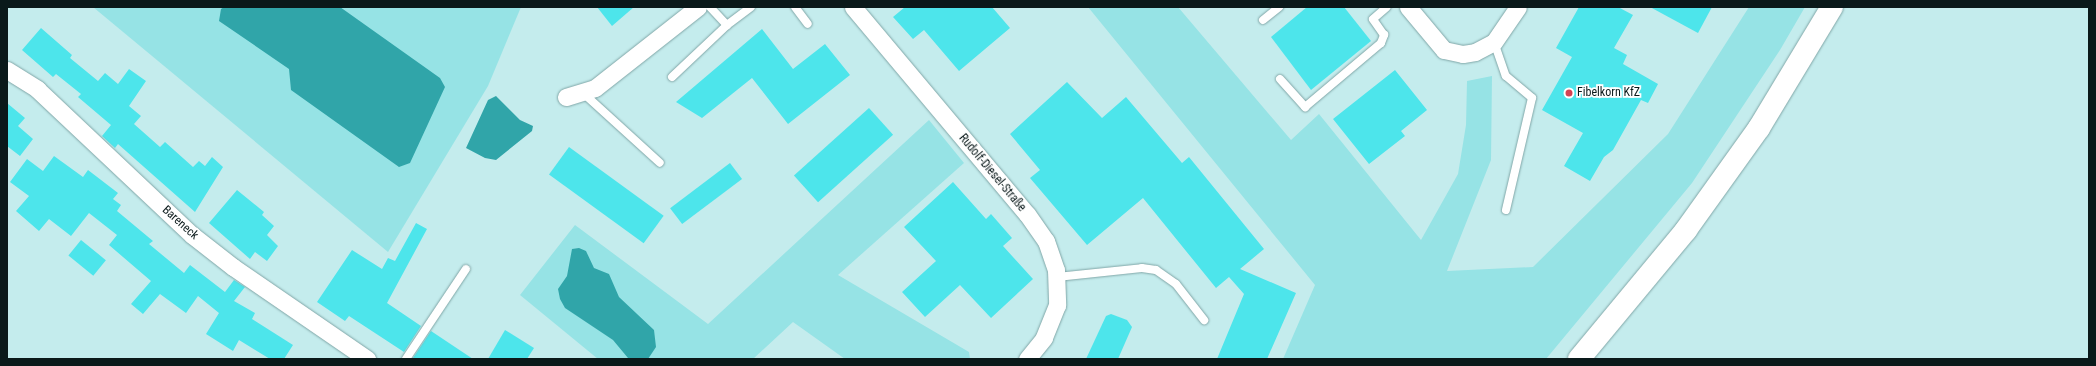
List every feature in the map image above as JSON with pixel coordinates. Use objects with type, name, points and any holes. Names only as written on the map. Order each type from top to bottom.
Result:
[{"type":"main road","points":[[1579,359],[1686,230],[1759,128],[1808,51],[1832,7]]},
{"type":"street","points":[[566,97],[595,88],[698,7]]},
{"type":"street","name":"Rudolf-Diesel-Straße","points":[[853,7],[1027,214],[1046,241],[1056,277],[1057,305],[1044,338],[1027,359]]},
{"type":"street","points":[[1408,7],[1444,50],[1463,54],[1475,52],[1494,42],[1518,7]]},
{"type":"street","name":"Bareneck","points":[[7,70],[37,89],[192,235],[233,266],[367,359]]},
{"type":"lane","points":[[710,7],[726,25]]},
{"type":"lane","points":[[672,77],[726,25],[751,7]]},
{"type":"lane","points":[[795,7],[808,24]]},
{"type":"lane","points":[[1263,20],[1279,7]]},
{"type":"lane","points":[[1280,78],[1305,106],[1381,43],[1384,35],[1373,19],[1387,7]]},
{"type":"lane","points":[[1494,42],[1506,76],[1532,98],[1506,210]]},
{"type":"lane","points":[[582,92],[660,164]]},
{"type":"lane","points":[[1056,277],[1142,268],[1156,270],[1176,284],[1204,320]]},
{"type":"lane","points":[[406,359],[466,269]]},
{"type":"shaded area","points":[[93,7],[521,7],[488,86],[388,252]]},
{"type":"shaded area","points":[[224,7],[340,7],[440,78],[445,87],[410,163],[399,167],[291,90],[289,69],[219,21],[221,9]]},
{"type":"shaded area","points":[[1088,7],[1178,7],[1291,140],[1319,114],[1421,240],[1458,174],[1466,125],[1467,81],[1492,76],[1491,160],[1447,271],[1533,267],[1668,134],[1749,7],[1805,7],[1780,50],[1692,183],[1546,359],[1283,359],[1315,285]]},
{"type":"shaded area","points":[[496,96],[520,120],[533,126],[532,131],[496,160],[485,158],[466,148],[488,100]]},
{"type":"shaded area","points":[[929,120],[964,163],[838,275],[969,352],[970,359],[845,359],[793,322],[753,359],[598,359],[520,295],[575,225],[708,324]]},
{"type":"shaded area","points":[[579,248],[586,251],[594,268],[609,274],[619,297],[654,330],[656,347],[648,359],[628,358],[613,340],[565,308],[560,299],[558,289],[567,276],[572,249]]},
{"type":"building","points":[[597,7],[634,7],[612,26]]},
{"type":"building","points":[[905,7],[992,7],[1010,28],[959,71],[924,30],[913,39],[893,17]]},
{"type":"building","points":[[1307,7],[1344,7],[1371,41],[1311,90],[1271,37]]},
{"type":"building","points":[[1579,7],[1618,7],[1633,15],[1614,48],[1627,55],[1623,64],[1658,84],[1648,103],[1641,100],[1613,150],[1604,157],[1590,181],[1564,166],[1583,133],[1542,110],[1572,57],[1556,48]]},
{"type":"building","points":[[1650,7],[1712,7],[1698,33]]},
{"type":"building","points":[[41,28],[72,55],[70,58],[98,81],[105,73],[118,84],[129,69],[146,81],[129,106],[141,116],[134,124],[160,147],[165,142],[193,167],[199,161],[205,166],[212,157],[223,167],[195,212],[118,144],[115,148],[102,136],[111,125],[78,97],[81,94],[56,74],[53,77],[22,50]]},
{"type":"building","points":[[762,29],[793,69],[825,44],[850,75],[788,124],[752,78],[702,118],[676,102]]},
{"type":"building","points":[[1395,70],[1427,110],[1401,131],[1405,136],[1369,164],[1333,119]]},
{"type":"building","points":[[1067,82],[1102,118],[1126,97],[1182,163],[1189,157],[1264,249],[1240,269],[1296,293],[1267,359],[1217,359],[1244,294],[1229,277],[1216,288],[1143,198],[1087,245],[1030,178],[1040,170],[1010,134]]},
{"type":"building","points":[[7,103],[25,118],[18,126],[33,139],[20,156],[7,146]]},
{"type":"building","points":[[869,108],[893,135],[818,202],[794,176]]},
{"type":"building","points":[[569,147],[664,216],[644,243],[549,175]]},
{"type":"building","points":[[54,156],[83,177],[88,170],[118,193],[113,199],[121,205],[117,211],[153,241],[149,244],[184,273],[190,265],[225,292],[234,280],[245,287],[234,301],[255,313],[252,319],[293,345],[284,359],[270,359],[239,340],[233,351],[206,334],[219,313],[198,296],[186,313],[160,294],[143,314],[131,304],[151,281],[109,245],[117,235],[89,213],[71,236],[49,219],[39,231],[16,211],[29,196],[10,182],[27,159],[43,171]]},
{"type":"building","points":[[730,163],[742,179],[682,224],[670,208]]},
{"type":"building","points":[[953,182],[986,219],[991,214],[1012,238],[1003,246],[1033,279],[991,318],[960,285],[925,317],[902,292],[936,261],[904,227]]},
{"type":"building","points":[[237,190],[264,212],[262,215],[274,226],[267,235],[278,246],[267,261],[255,252],[250,259],[209,223]]},
{"type":"building","points":[[416,223],[427,229],[387,303],[421,326],[404,352],[349,316],[345,321],[317,302],[352,250],[382,269],[388,258],[395,261]]},
{"type":"building","points":[[81,240],[106,260],[93,276],[68,256]]},
{"type":"building","points":[[1111,314],[1127,320],[1132,327],[1118,359],[1086,359],[1106,316]]},
{"type":"building","points":[[505,330],[534,348],[527,359],[488,359]]},
{"type":"building","points":[[431,331],[473,359],[413,358]]},
{"type":"place","name":"Fibelkorn KfZ","points":[[1569,93]]}]
